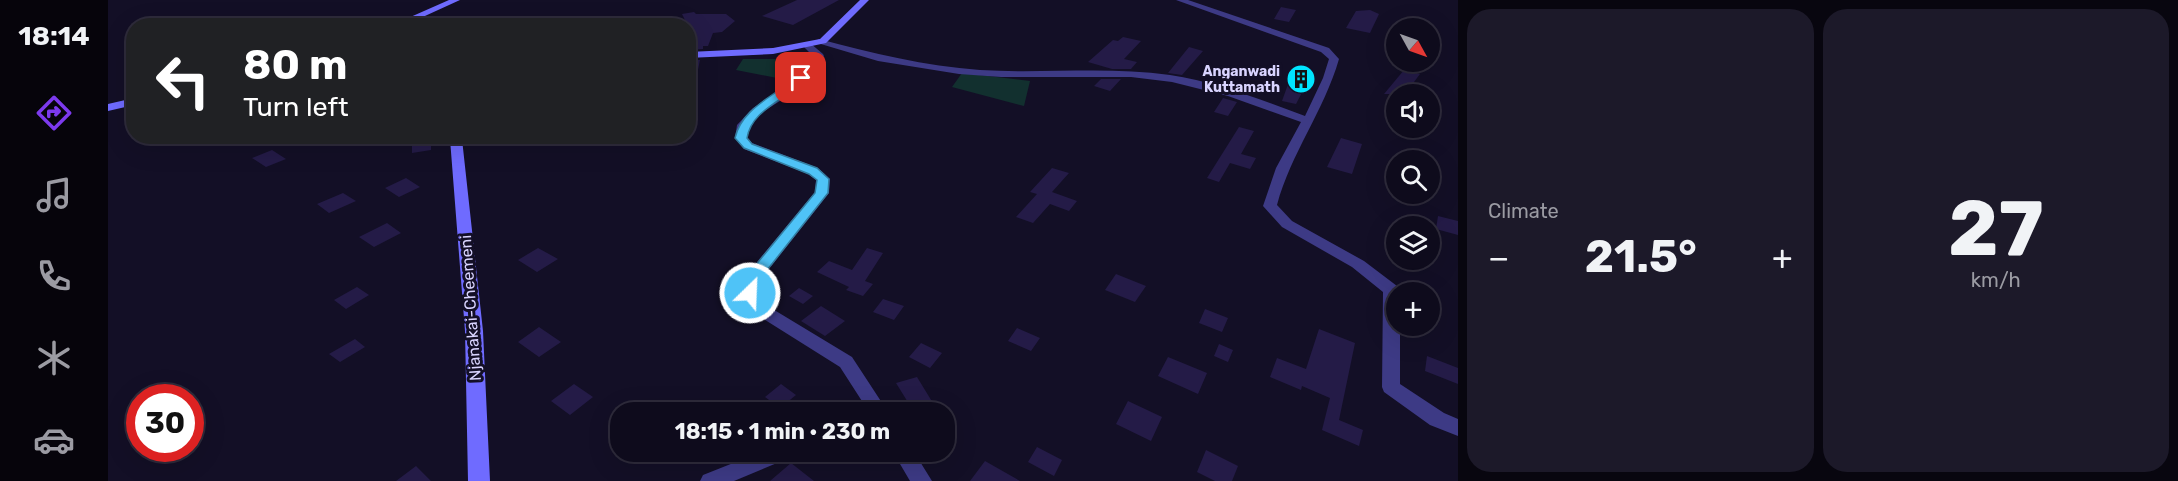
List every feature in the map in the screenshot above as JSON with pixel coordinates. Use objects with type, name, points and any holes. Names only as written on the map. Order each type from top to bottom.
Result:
[{"type":"main road","points":[[417,18],[456,0]]},
{"type":"main road","points":[[696,55],[794,50],[813,44],[865,0]]},
{"type":"main road","points":[[108,108],[126,102]]},
{"type":"main road","name":"Njanakai-Cheemeni","points":[[456,144],[474,331],[479,481]]},
{"type":"street","points":[[1180,0],[1325,50],[1334,59],[1329,82],[1281,172],[1269,206],[1287,224],[1358,264],[1391,290],[1391,387],[1437,419],[1458,428]]},
{"type":"street","points":[[813,44],[980,73],[1125,73],[1155,76],[1219,91],[1310,121]]},
{"type":"street","points":[[813,44],[819,56],[814,65],[788,91],[757,110],[744,125],[741,138],[748,146],[813,171],[823,179],[822,193],[753,278],[750,293],[760,309],[846,362],[872,402]]},
{"type":"street","points":[[711,481],[758,462]]},
{"type":"street","points":[[909,462],[921,481]]},
{"type":"green space","points":[[743,59],[784,59],[796,63],[787,80],[736,70]]},
{"type":"green space","points":[[962,73],[1030,81],[1024,106],[952,87]]},
{"type":"building","points":[[797,0],[839,0],[793,25],[762,16]]},
{"type":"building","points":[[1281,7],[1296,10],[1289,22],[1274,19]]},
{"type":"building","points":[[1370,10],[1379,14],[1370,33],[1346,28],[1356,11]]},
{"type":"building","points":[[694,12],[696,14],[726,14],[735,21],[722,32],[713,33],[708,46],[696,49],[696,18],[684,18],[682,14]]},
{"type":"building","points":[[1123,37],[1141,41],[1124,59],[1137,62],[1131,69],[1112,69],[1088,62],[1113,40],[1118,41]]},
{"type":"building","points":[[1189,47],[1203,51],[1182,75],[1168,73]]},
{"type":"building","points":[[696,60],[700,60],[696,79]]},
{"type":"building","points":[[1402,72],[1420,74],[1412,84],[1392,84]]},
{"type":"building","points":[[1292,73],[1310,77],[1296,104],[1282,101]]},
{"type":"building","points":[[1101,79],[1121,79],[1110,91],[1094,86]]},
{"type":"building","points":[[1223,98],[1237,102],[1228,116],[1214,112]]},
{"type":"building","points":[[1239,127],[1254,131],[1241,154],[1256,158],[1250,169],[1230,163],[1219,182],[1207,178]]},
{"type":"building","points":[[1341,138],[1362,144],[1352,174],[1327,167]]},
{"type":"building","points":[[412,144],[431,144],[431,150],[412,153]]},
{"type":"building","points":[[272,150],[286,159],[266,167],[252,158]]},
{"type":"building","points":[[1052,168],[1069,173],[1052,192],[1077,201],[1069,211],[1050,204],[1033,223],[1016,217],[1037,194],[1030,192]]},
{"type":"building","points":[[406,178],[420,187],[399,197],[385,188]]},
{"type":"building","points":[[343,193],[356,201],[329,213],[317,204]]},
{"type":"building","points":[[1440,216],[1458,221],[1458,235],[1440,230]]},
{"type":"building","points":[[387,223],[401,233],[374,247],[359,237]]},
{"type":"building","points":[[538,248],[558,259],[537,272],[518,260]]},
{"type":"building","points":[[867,248],[883,253],[865,281],[873,284],[863,296],[846,290],[849,287],[817,272],[829,261],[852,270]]},
{"type":"building","points":[[1116,274],[1146,286],[1135,302],[1105,290]]},
{"type":"building","points":[[357,287],[369,295],[346,309],[334,300]]},
{"type":"building","points":[[799,288],[813,296],[803,304],[789,296]]},
{"type":"building","points":[[883,299],[904,306],[894,320],[873,312]]},
{"type":"building","points":[[821,306],[845,321],[825,336],[801,321]]},
{"type":"building","points":[[1205,309],[1228,318],[1222,332],[1199,323]]},
{"type":"building","points":[[539,327],[561,342],[539,357],[518,342]]},
{"type":"building","points":[[1017,328],[1040,338],[1031,351],[1008,341]]},
{"type":"building","points":[[1319,329],[1355,343],[1339,420],[1363,430],[1359,446],[1322,430],[1330,398],[1302,386],[1301,390],[1270,377],[1277,358],[1306,369]]},
{"type":"building","points":[[355,339],[365,347],[340,362],[329,354]]},
{"type":"building","points":[[921,343],[942,353],[930,368],[909,357]]},
{"type":"building","points":[[1219,344],[1233,350],[1228,362],[1214,356]]},
{"type":"building","points":[[1427,356],[1458,368],[1458,384],[1425,371]]},
{"type":"building","points":[[1168,357],[1207,373],[1198,394],[1158,376]]},
{"type":"building","points":[[917,377],[932,402],[908,402],[896,383]]},
{"type":"building","points":[[574,384],[593,397],[570,415],[551,401]]},
{"type":"building","points":[[781,384],[796,395],[787,402],[772,402],[765,397]]},
{"type":"building","points":[[1128,401],[1162,417],[1151,441],[1116,424]]},
{"type":"building","points":[[1037,447],[1062,460],[1054,476],[1028,462]]},
{"type":"building","points":[[1206,450],[1238,466],[1232,481],[1215,481],[1197,472]]},
{"type":"building","points":[[985,461],[1020,481],[970,481]]},
{"type":"building","points":[[791,463],[814,481],[770,481]]},
{"type":"building","points":[[416,466],[431,481],[396,481]]},
{"type":"place","name":"Anganwadi Kuttamath","points":[[1301,79]]},
{"type":"route","points":[[750,293],[753,278],[822,193],[823,179],[813,171],[748,146],[741,138],[744,125],[757,110],[788,91],[801,78]]}]
